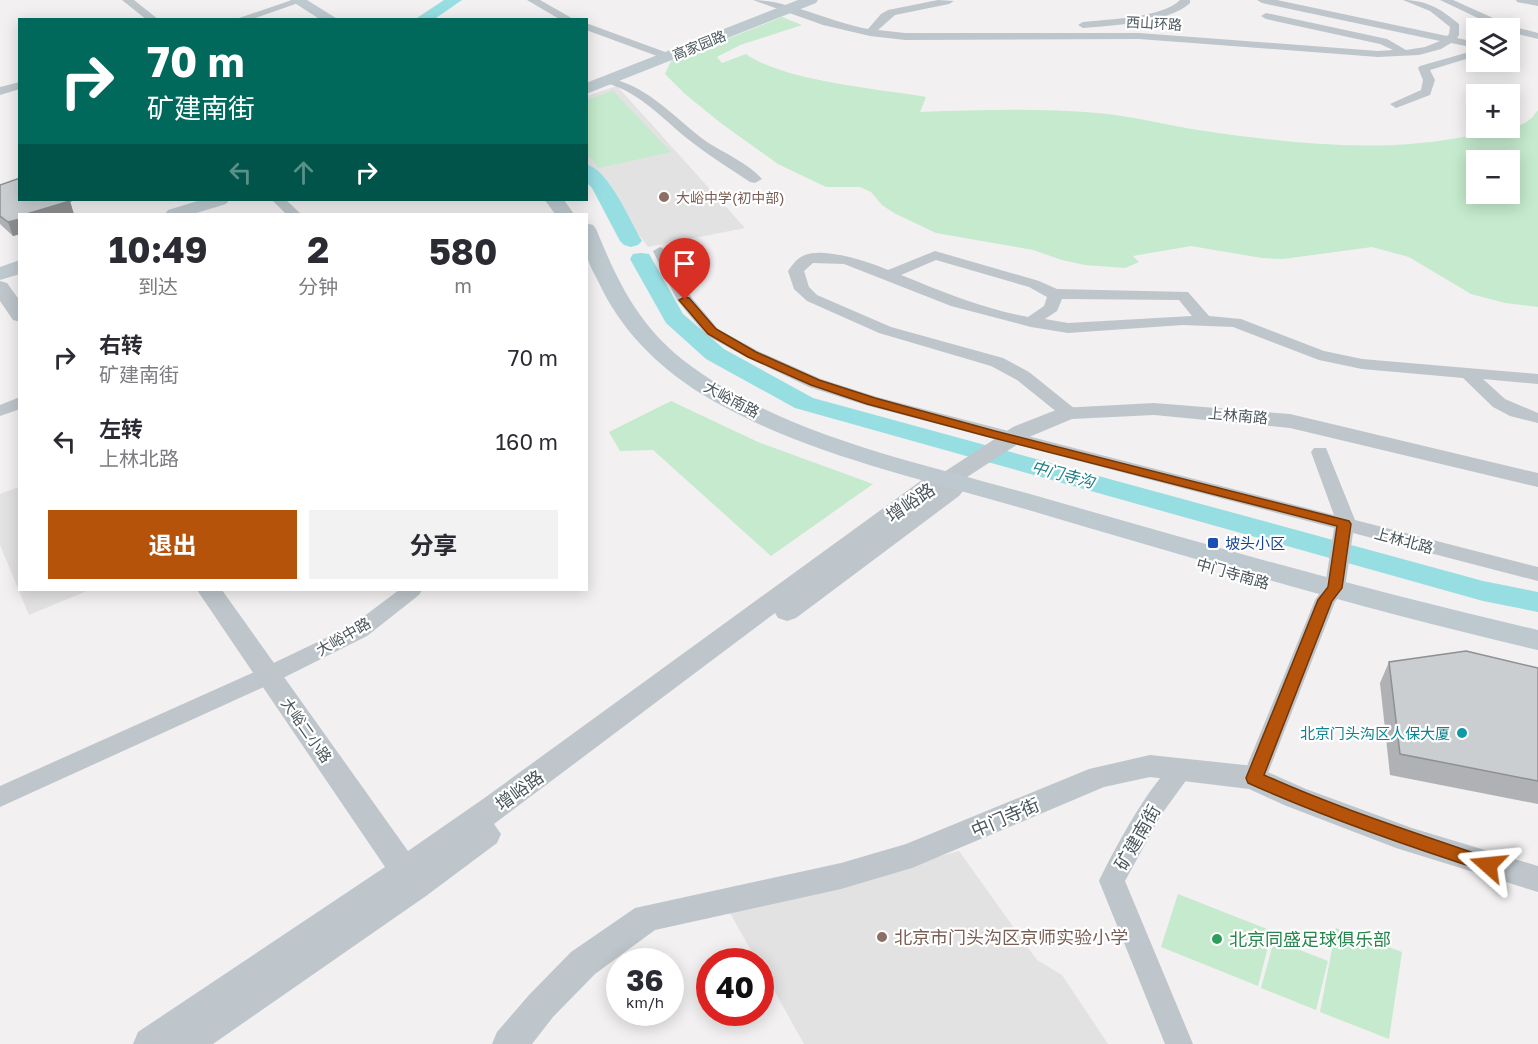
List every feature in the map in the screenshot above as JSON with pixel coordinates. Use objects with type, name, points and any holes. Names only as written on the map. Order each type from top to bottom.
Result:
[{"type":"main road","name":"高家园路","points":[[588,82],[787,6],[811,0]]},
{"type":"main road","points":[[290,2],[307,18]]},
{"type":"main road","points":[[290,2],[327,18]]},
{"type":"main road","name":"高家园路","points":[[588,88],[787,6]]},
{"type":"main road","points":[[159,213],[196,201]]},
{"type":"main road","points":[[178,213],[216,201]]},
{"type":"main road","name":"大峪南路","points":[[588,234],[605,278],[621,308],[647,340],[704,385],[767,418],[903,467],[950,480]]},
{"type":"main road","points":[[0,273],[18,267]]},
{"type":"main road","points":[[0,280],[18,274]]},
{"type":"main road","name":"大峪南路","points":[[588,274],[602,305],[622,335],[667,375],[692,391],[740,418],[814,449],[882,472],[950,480]]},
{"type":"main road","name":"中门寺南路","points":[[950,480],[1538,640]]},
{"type":"main road","name":"中门寺南路","points":[[1333,585],[1427,628],[1538,653]]},
{"type":"street","points":[[126,0],[151,18]]},
{"type":"street","points":[[532,0],[566,18]]},
{"type":"street","name":"西山环路","points":[[758,0],[787,6],[825,24],[919,39],[962,40],[1028,35],[1106,35],[1338,52],[1406,53],[1443,46],[1456,32]]},
{"type":"street","points":[[1028,35],[1152,16],[1171,10],[1185,3],[1185,0]]},
{"type":"street","points":[[1262,0],[1456,32]]},
{"type":"street","points":[[1289,0],[1466,36]]},
{"type":"street","points":[[1408,0],[1434,9],[1456,32],[1466,38]]},
{"type":"street","points":[[1445,0],[1484,18]]},
{"type":"street","points":[[1521,0],[1538,3]]},
{"type":"street","points":[[870,33],[885,16],[892,12],[950,1]]},
{"type":"street","points":[[244,18],[290,2]]},
{"type":"street","points":[[1266,16],[1383,41],[1406,53]]},
{"type":"street","points":[[588,27],[661,54]]},
{"type":"street","points":[[1520,32],[1538,36]]},
{"type":"street","points":[[1520,38],[1538,43]]},
{"type":"street","points":[[1520,41],[1538,43]]},
{"type":"street","points":[[1396,104],[1426,92],[1429,80],[1424,68],[1466,56]]},
{"type":"street","points":[[610,81],[623,83],[642,93],[698,140],[755,179]]},
{"type":"street","points":[[0,91],[18,86]]},
{"type":"street","points":[[280,201],[293,213]]},
{"type":"street","name":"上林北路","points":[[660,251],[685,300],[712,332],[752,354],[815,383],[1004,443],[1344,524],[1538,574]]},
{"type":"street","points":[[888,275],[935,255],[1034,284],[1054,294],[1183,295],[1204,320]]},
{"type":"street","points":[[1070,413],[1023,376],[997,362],[885,330],[812,298],[802,289],[796,271],[810,258],[844,260],[957,303],[1031,322],[1068,327],[1204,320],[1235,322],[1319,355],[1362,364],[1538,379]]},
{"type":"street","points":[[0,287],[18,313]]},
{"type":"street","points":[[1031,322],[1051,308],[1054,294]]},
{"type":"street","points":[[1469,374],[1487,396],[1502,406],[1538,418]]},
{"type":"street","points":[[0,411],[18,403]]},
{"type":"street","name":"上林南路","points":[[950,480],[1004,443],[1070,413],[1154,409],[1290,420],[1538,480]]},
{"type":"street","points":[[1254,778],[1333,585],[1345,519],[1320,452]]},
{"type":"street","name":"增峪路","points":[[151,1044],[405,871],[950,480]]},
{"type":"street","name":"增峪路","points":[[184,1044],[415,886],[950,480]]},
{"type":"street","name":"大峪二小路","points":[[210,591],[405,871]]},
{"type":"street","name":"大峪中路","points":[[0,797],[269,675],[358,631],[411,591]]},
{"type":"street","name":"中门寺街","points":[[510,1044],[541,1006],[583,963],[647,918],[841,876],[912,855],[1099,777],[1150,766],[1254,778],[1295,797],[1407,839],[1538,879]]},
{"type":"street","name":"矿建南街","points":[[1179,1044],[1112,881],[1152,808],[1183,768]]},
{"type":"shaded area","name":"大峪中学(初中部)","points":[[617,86],[745,228],[648,247],[588,167],[588,96]]},
{"type":"shaded area","points":[[18,487],[18,588],[0,545],[0,494]]},
{"type":"shaded area","points":[[19,591],[87,591],[29,615]]},
{"type":"shaded area","name":"北京市门头沟区京师实验小学","points":[[959,851],[1037,960],[1062,975],[1108,1044],[804,1044],[774,990],[774,948],[750,948],[730,913]]},
{"type":"green space","points":[[782,17],[802,25],[740,45],[717,57],[722,63],[746,54],[783,71],[832,83],[926,97],[920,112],[1075,111],[1125,116],[1205,131],[1272,140],[1373,146],[1440,141],[1466,136],[1520,138],[1520,125],[1532,118],[1538,110],[1538,307],[1505,303],[1471,294],[1409,257],[1372,247],[1283,259],[1262,258],[1191,246],[1133,256],[1139,262],[1125,268],[1085,265],[1033,250],[936,233],[894,213],[882,205],[871,192],[860,187],[826,187],[778,164],[722,124],[685,94],[665,74],[671,61]]},
{"type":"green space","points":[[613,91],[671,152],[599,168],[588,155],[588,100]]},
{"type":"green space","points":[[671,401],[758,442],[873,484],[771,556],[653,450],[620,451],[609,432]]},
{"type":"green space","name":"北京同盛足球俱乐部","points":[[1178,894],[1272,931],[1258,986],[1161,947]]},
{"type":"green space","points":[[1336,928],[1402,952],[1389,1039],[1320,1012]]},
{"type":"green space","points":[[1274,940],[1328,961],[1316,1010],[1261,988]]},
{"type":"building","points":[[18,179],[18,201],[70,201],[30,213],[18,213],[18,220],[8,222],[0,216],[0,185]]},
{"type":"building","name":"北京门头沟区人保大厦","points":[[1466,651],[1538,668],[1538,781],[1400,754],[1389,662]]},
{"type":"waterway","name":"中门寺沟","points":[[424,18],[455,0]]},
{"type":"waterway","name":"中门寺沟","points":[[588,172],[601,186],[631,241]]},
{"type":"waterway","name":"中门寺沟","points":[[641,259],[674,318],[715,354],[804,403],[1483,591],[1538,602]]},
{"type":"place","name":"大峪中学(初中部)","points":[[664,197]]},
{"type":"place","name":"坡头小区","points":[[1213,543]]},
{"type":"place","name":"北京门头沟区人保大厦","points":[[1462,733]]},
{"type":"place","name":"北京市门头沟区京师实验小学","points":[[882,937]]},
{"type":"place","name":"北京同盛足球俱乐部","points":[[1217,939]]},
{"type":"route","points":[[685,300],[712,332],[752,354],[815,383],[871,401],[990,433],[1344,524],[1335,588],[1325,600],[1254,778],[1295,797],[1407,839],[1488,865]]}]
